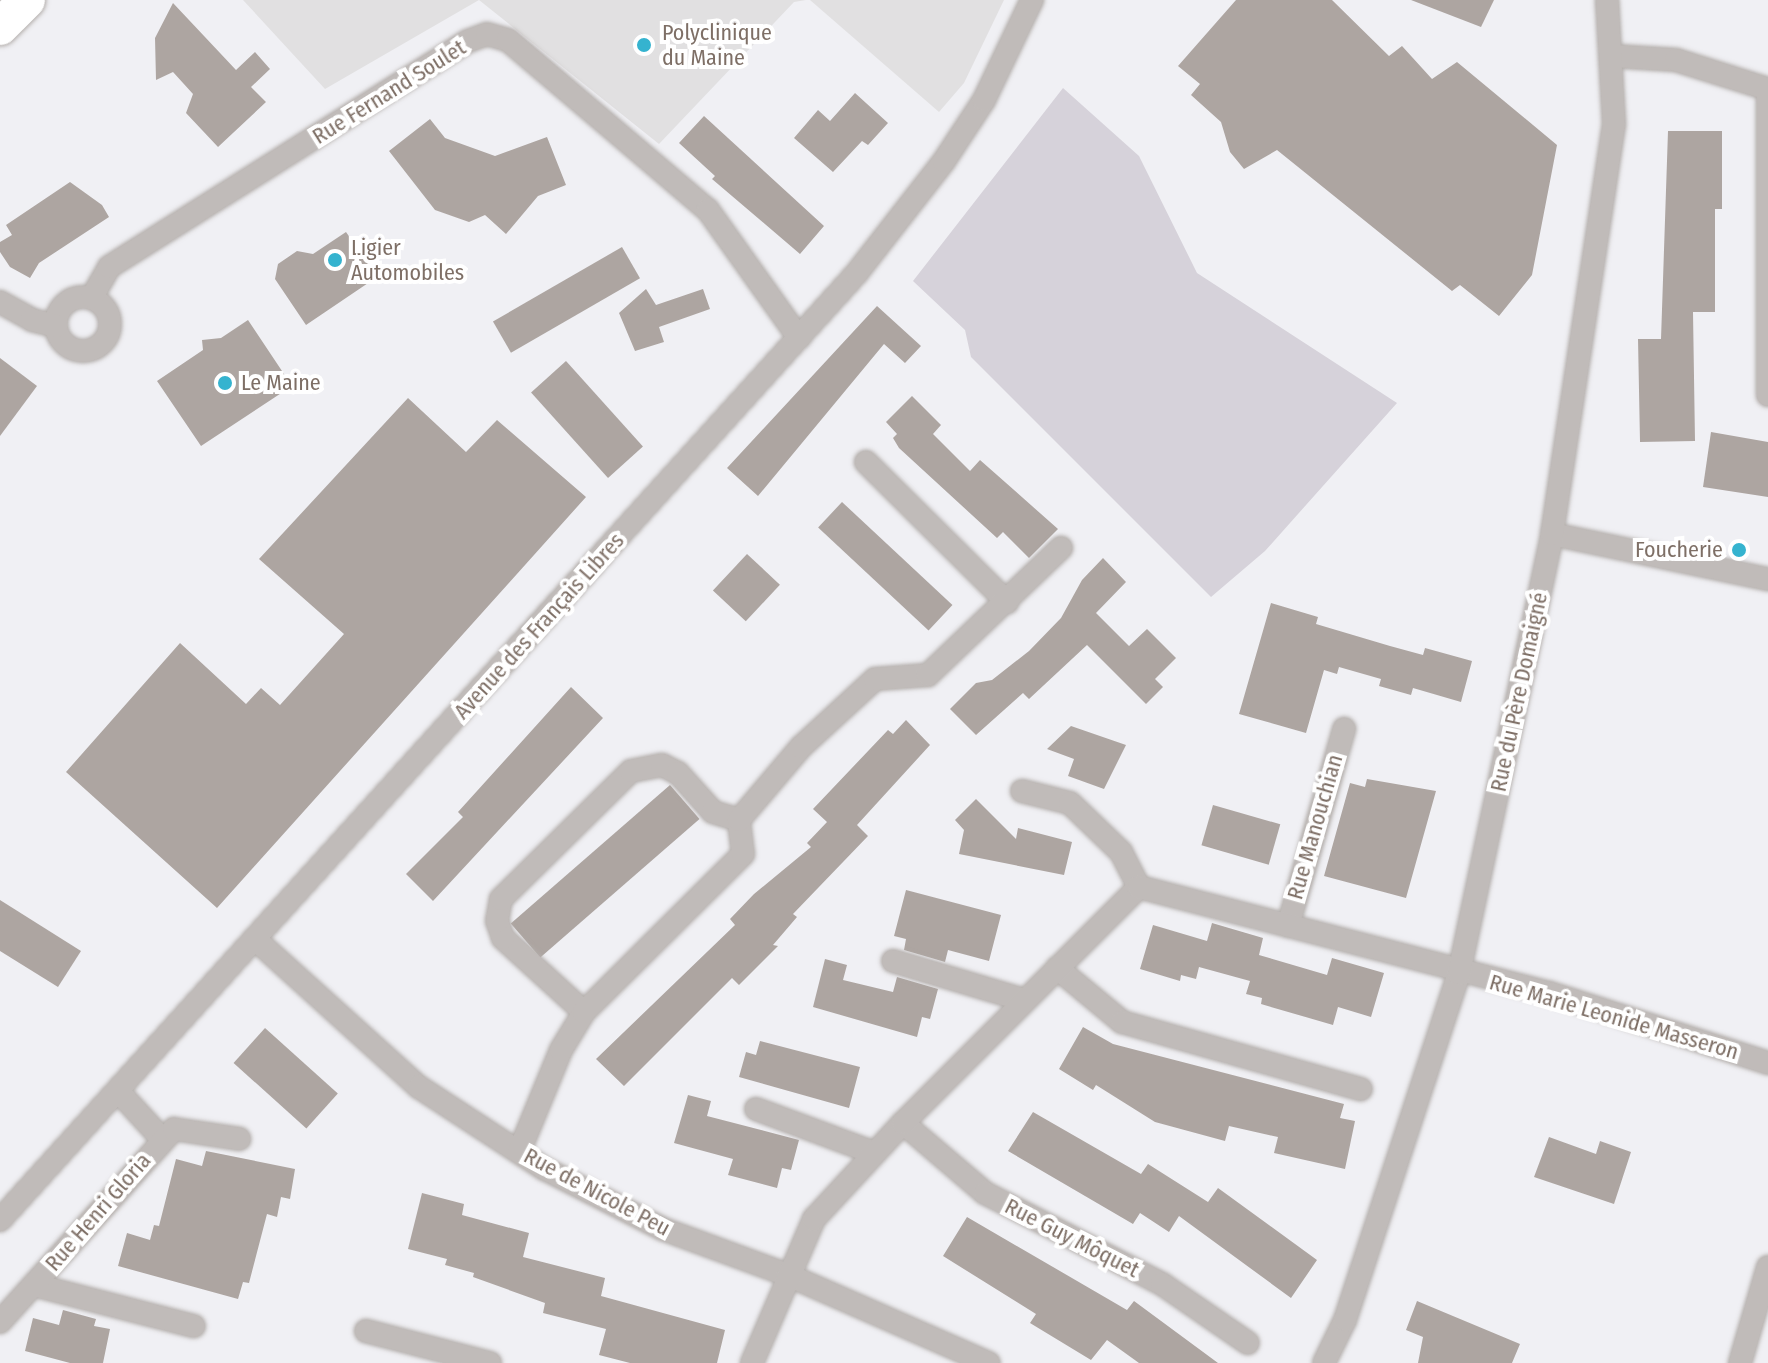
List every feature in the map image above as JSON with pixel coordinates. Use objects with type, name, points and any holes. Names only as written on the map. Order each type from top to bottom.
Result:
[{"type":"main road","points":[[0,27],[27,0]]},
{"type":"street","name":"Avenue des Français Libres","points":[[0,1220],[799,338],[944,161],[984,100],[1032,0]]},
{"type":"street","name":"Rue du Père Domaigné","points":[[1324,1363],[1345,1320],[1459,973],[1552,534],[1614,124],[1613,56],[1607,0]]},
{"type":"street","name":"Rue Fernand Soulet","points":[[56,326],[68,301],[92,297],[109,267],[468,41],[487,34],[508,40],[708,210],[799,338]]},
{"type":"street","points":[[1613,56],[1676,60],[1768,89],[1768,395]]},
{"type":"street","points":[[0,302],[32,320],[56,326],[62,341],[76,350],[102,344],[110,318],[92,297]]},
{"type":"street","points":[[866,462],[1007,602]]},
{"type":"street","points":[[1552,534],[1768,579]]},
{"type":"street","points":[[519,1152],[561,1050],[584,1012],[743,854],[739,820],[801,747],[875,679],[928,675],[1061,548]]},
{"type":"street","name":"Rue Manouchian","points":[[1288,926],[1344,729]]},
{"type":"street","points":[[584,1012],[503,938],[497,921],[501,899],[631,771],[662,765],[678,773],[713,812],[739,820]]},
{"type":"street","points":[[1022,791],[1070,803],[1121,852],[1139,887],[1459,973]]},
{"type":"street","points":[[752,1363],[814,1219],[903,1123],[1139,887]]},
{"type":"street","name":"Rue de Nicole Peu","points":[[255,939],[419,1087],[519,1152],[663,1229],[788,1275],[988,1363]]},
{"type":"street","points":[[893,961],[1024,1000]]},
{"type":"street","points":[[1057,968],[1122,1022],[1361,1089]]},
{"type":"street","name":"Rue Marie Leonide Masseron","points":[[1459,973],[1550,993],[1768,1063]]},
{"type":"street","name":"Rue Henri Gloria","points":[[118,1091],[162,1139]]},
{"type":"street","points":[[756,1109],[874,1153]]},
{"type":"street","name":"Rue Guy Môquet","points":[[903,1123],[985,1193],[1162,1284],[1248,1343]]},
{"type":"street","name":"Rue Henri Gloria","points":[[0,1322],[174,1129],[239,1139]]},
{"type":"street","points":[[1740,1363],[1768,1267]]},
{"type":"street","name":"Rue Henri Gloria","points":[[34,1285],[194,1326]]},
{"type":"street","points":[[366,1331],[490,1363]]},
{"type":"shaded area","points":[[243,0],[479,0],[325,89]]},
{"type":"shaded area","name":"Polyclinique du Maine","points":[[479,0],[806,0],[794,2],[659,144]]},
{"type":"shaded area","name":"Polyclinique du Maine","points":[[810,0],[1004,0],[964,83],[939,112]]},
{"type":"shaded area","points":[[1063,88],[1139,156],[1197,273],[1397,403],[1265,551],[1211,597],[971,357],[965,330],[913,281]]},
{"type":"building","points":[[1236,0],[1332,0],[1389,56],[1402,46],[1432,79],[1457,62],[1557,145],[1532,275],[1499,316],[1460,285],[1452,291],[1277,150],[1244,169],[1230,152],[1221,122],[1191,95],[1200,84],[1178,66]]},
{"type":"building","points":[[1411,0],[1494,0],[1481,27]]},
{"type":"building","points":[[173,3],[236,70],[255,52],[270,69],[251,87],[266,102],[218,147],[186,113],[193,94],[173,72],[156,80],[155,38]]},
{"type":"building","points":[[855,93],[888,123],[868,145],[862,141],[833,172],[794,138],[818,110],[830,121]]},
{"type":"building","points":[[704,116],[824,226],[800,254],[712,179],[715,176],[679,143]]},
{"type":"building","points":[[430,119],[445,138],[495,156],[547,137],[566,185],[538,196],[506,234],[485,215],[469,222],[435,210],[389,151]]},
{"type":"building","points":[[1668,131],[1722,131],[1722,209],[1715,209],[1715,312],[1693,312],[1695,441],[1640,442],[1638,339],[1661,339]]},
{"type":"building","points":[[70,182],[102,205],[109,217],[39,263],[30,278],[10,267],[0,252],[0,242],[12,235],[6,225]]},
{"type":"building","points":[[346,232],[377,277],[306,325],[275,279],[278,264],[297,251],[313,254]]},
{"type":"building","points":[[622,247],[640,278],[511,353],[493,322]]},
{"type":"building","points":[[646,289],[656,305],[703,289],[710,309],[659,327],[664,342],[635,351],[619,313]]},
{"type":"building","points":[[877,306],[921,346],[905,363],[884,344],[758,496],[727,468]]},
{"type":"building","name":"Le Maine","points":[[248,320],[292,386],[201,446],[157,381],[203,350],[202,340],[221,338]]},
{"type":"building","points":[[0,358],[37,386],[0,436]]},
{"type":"building","points":[[566,361],[643,446],[608,478],[531,392]]},
{"type":"building","points":[[912,396],[941,425],[933,434],[970,471],[980,460],[1058,529],[1029,558],[1003,532],[997,538],[899,448],[893,438],[897,434],[886,422]]},
{"type":"building","points":[[408,398],[466,452],[497,420],[586,497],[217,908],[66,772],[180,643],[246,704],[261,688],[280,705],[344,634],[259,559]]},
{"type":"building","points":[[1711,432],[1768,442],[1768,497],[1703,487]]},
{"type":"building","points":[[842,502],[952,605],[929,631],[818,528]]},
{"type":"building","points":[[747,554],[780,585],[746,621],[713,591]]},
{"type":"building","points":[[1103,558],[1126,582],[1096,613],[1129,646],[1147,629],[1176,658],[1155,679],[1163,687],[1146,704],[1087,645],[1029,699],[1023,693],[976,735],[950,709],[976,683],[992,680],[1029,651],[1061,618],[1082,580]]},
{"type":"building","points":[[1271,603],[1318,617],[1316,624],[1390,646],[1423,655],[1425,648],[1472,661],[1461,702],[1413,688],[1411,695],[1379,686],[1381,679],[1339,667],[1337,674],[1324,670],[1306,733],[1239,714]]},
{"type":"building","points":[[571,687],[603,718],[433,901],[406,874],[463,817],[458,812]]},
{"type":"building","points":[[906,720],[930,745],[857,825],[868,836],[793,914],[797,917],[773,945],[778,946],[739,985],[732,978],[624,1086],[596,1059],[735,925],[730,919],[754,894],[811,847],[807,843],[827,822],[813,809],[888,730],[893,734]]},
{"type":"building","points":[[1071,726],[1126,745],[1104,789],[1068,776],[1074,759],[1047,749]]},
{"type":"building","points":[[1367,779],[1436,791],[1406,898],[1324,876],[1350,783],[1365,787]]},
{"type":"building","points":[[670,785],[700,819],[540,957],[511,923]]},
{"type":"building","points":[[976,799],[1016,839],[1018,828],[1072,842],[1064,875],[959,854],[964,830],[955,820]]},
{"type":"building","points":[[1213,805],[1280,824],[1269,865],[1201,845]]},
{"type":"building","points":[[906,890],[1001,915],[989,961],[948,950],[945,962],[904,950],[906,939],[894,936]]},
{"type":"building","points":[[0,900],[81,951],[58,987],[0,951]]},
{"type":"building","points":[[1212,923],[1263,938],[1259,955],[1327,975],[1332,958],[1384,973],[1371,1017],[1338,1007],[1333,1025],[1261,1004],[1262,998],[1246,994],[1250,981],[1199,967],[1196,979],[1181,975],[1180,981],[1140,969],[1153,925],[1207,941]]},
{"type":"building","points":[[825,959],[847,965],[843,980],[893,992],[897,977],[938,989],[930,1019],[922,1017],[917,1037],[813,1007]]},
{"type":"building","points":[[1083,1027],[1113,1044],[1344,1104],[1340,1118],[1355,1121],[1345,1169],[1274,1153],[1278,1137],[1229,1126],[1225,1141],[1155,1122],[1096,1085],[1093,1090],[1059,1069]]},
{"type":"building","points":[[265,1028],[338,1094],[306,1129],[234,1063]]},
{"type":"building","points":[[760,1041],[860,1067],[849,1108],[739,1077],[746,1052],[756,1055]]},
{"type":"building","points":[[688,1095],[711,1101],[707,1116],[799,1140],[791,1170],[782,1168],[777,1188],[728,1175],[733,1159],[674,1143]]},
{"type":"building","points":[[1033,1112],[1141,1174],[1148,1164],[1208,1202],[1218,1188],[1317,1260],[1291,1298],[1179,1216],[1169,1232],[1140,1213],[1133,1224],[1008,1151]]},
{"type":"building","points":[[1549,1137],[1596,1154],[1600,1141],[1631,1152],[1614,1204],[1534,1177]]},
{"type":"building","points":[[206,1151],[295,1169],[290,1199],[281,1197],[277,1217],[267,1214],[249,1283],[243,1282],[238,1299],[118,1266],[127,1233],[150,1240],[154,1225],[159,1226],[176,1159],[202,1166]]},
{"type":"building","points":[[422,1193],[464,1204],[462,1215],[529,1233],[523,1257],[605,1278],[601,1296],[725,1330],[717,1363],[630,1363],[599,1355],[606,1329],[543,1313],[545,1303],[473,1277],[474,1273],[445,1265],[447,1259],[408,1249]]},
{"type":"building","points":[[967,1217],[1127,1310],[1134,1301],[1218,1363],[1139,1363],[1107,1340],[1091,1360],[1030,1323],[1036,1314],[943,1256]]},
{"type":"building","points":[[1417,1301],[1520,1344],[1512,1363],[1418,1363],[1423,1337],[1406,1330]]},
{"type":"building","points":[[63,1310],[96,1319],[94,1326],[110,1329],[103,1363],[70,1363],[25,1351],[33,1318],[59,1325]]},
{"type":"place","name":"Polyclinique du Maine","points":[[644,45]]},
{"type":"place","name":"Ligier Automobiles","points":[[335,260]]},
{"type":"place","name":"Le Maine","points":[[225,383]]},
{"type":"place","name":"Foucherie","points":[[1739,550]]}]
